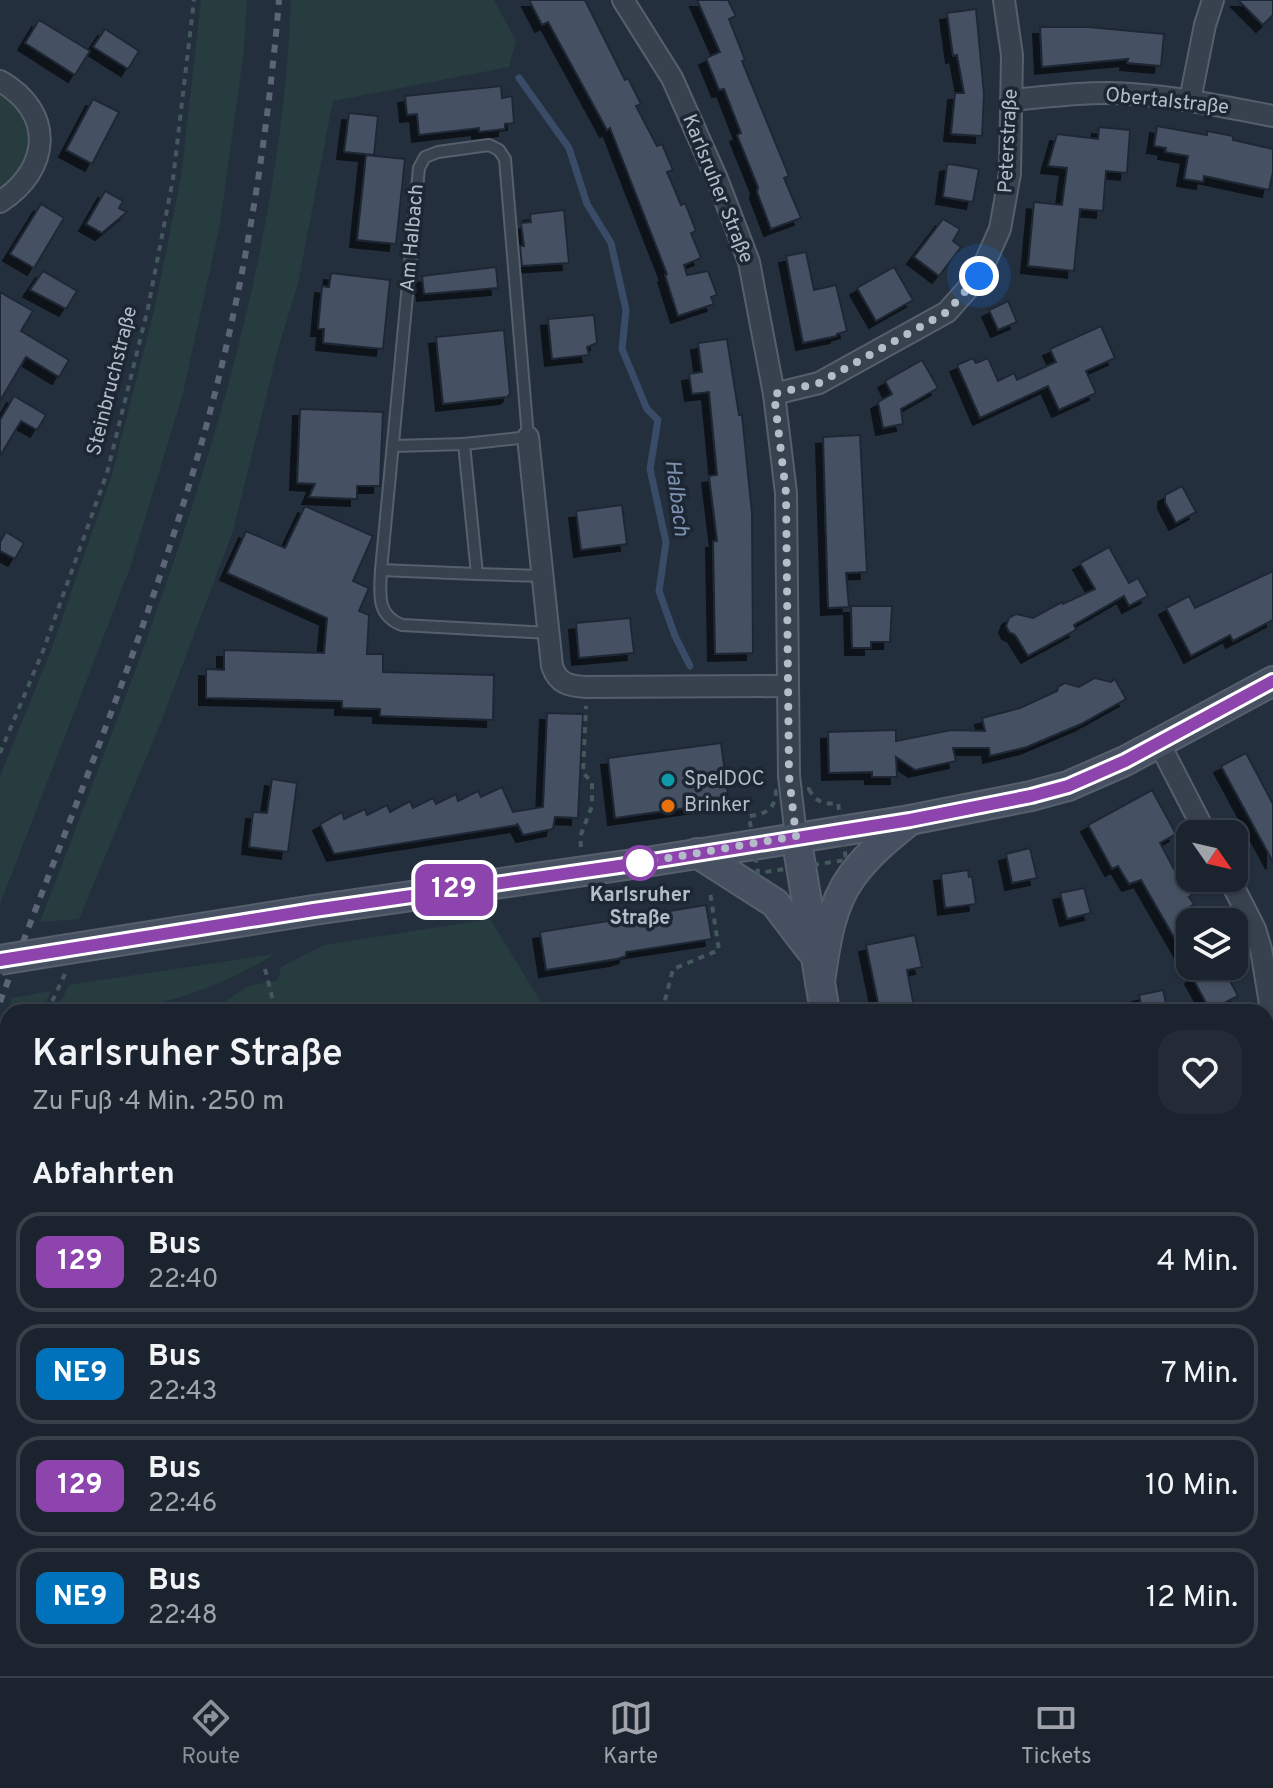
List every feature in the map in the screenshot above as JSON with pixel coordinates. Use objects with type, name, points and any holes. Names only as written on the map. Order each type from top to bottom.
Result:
[{"type":"main road","points":[[0,960],[910,820],[1068,786],[1159,743],[1273,681]]},
{"type":"main road","points":[[820,982],[827,933],[850,877],[910,820]]},
{"type":"main road","name":"Karlsruher Straße","points":[[796,836],[824,1004]]},
{"type":"main road","points":[[697,853],[775,903],[813,953]]},
{"type":"street","name":"Karlsruher Straße","points":[[623,0],[672,78],[717,179],[749,262],[774,394],[786,493],[789,776],[796,836]]},
{"type":"street","name":"Peterstraße","points":[[774,394],[819,383],[947,312],[979,276],[1000,229],[1010,173],[1012,55],[1004,0]]},
{"type":"street","points":[[1190,100],[1213,0]]},
{"type":"street","points":[[0,81],[24,96],[35,115],[41,146],[34,169],[19,189],[0,202]]},
{"type":"street","name":"Obertalstraße","points":[[1013,100],[1116,93],[1190,100],[1273,116]]},
{"type":"street","name":"Am Halbach","points":[[528,437],[549,633],[555,675],[561,682],[587,687],[787,686]]},
{"type":"street","points":[[1159,743],[1199,820]]},
{"type":"street","points":[[1236,892],[1255,929],[1270,978],[1270,1004]]},
{"type":"lane","name":"Am Halbach","points":[[528,437],[505,159],[499,150],[489,145],[438,152],[425,157],[419,168],[381,570],[382,609],[390,621],[402,625],[549,633]]},
{"type":"lane","points":[[395,446],[464,444],[528,437]]},
{"type":"lane","points":[[464,444],[477,574]]},
{"type":"lane","points":[[381,570],[544,576]]},
{"type":"path","name":"Steinbruchstraße","points":[[0,753],[43,651],[107,473],[148,308],[173,179],[194,0]]},
{"type":"path","points":[[583,871],[580,837],[592,806],[592,782],[583,773],[587,687]]},
{"type":"path","points":[[664,1004],[673,969],[719,950],[708,883]]},
{"type":"path","points":[[51,1004],[67,969],[70,948]]},
{"type":"path","points":[[265,969],[274,1004]]},
{"type":"green space","points":[[201,0],[247,0],[244,50],[220,224],[183,393],[130,568],[0,904],[0,776],[50,653],[112,475],[155,307],[181,177]]},
{"type":"green space","points":[[291,0],[494,0],[516,41],[509,67],[333,101],[298,283],[278,349],[233,531],[161,722],[79,919],[40,922],[166,584],[236,356],[262,239],[281,121]]},
{"type":"green space","points":[[0,95],[18,107],[28,132],[26,157],[15,178],[0,188]]},
{"type":"green space","points":[[490,919],[542,1004],[221,1004],[248,986],[278,980],[281,967],[324,945]]},
{"type":"green space","points":[[275,954],[217,984],[155,1004],[60,1004],[69,985]]},
{"type":"green space","points":[[51,991],[45,1004],[10,1004],[12,998]]},
{"type":"building","points":[[529,0],[585,0],[625,80],[628,78],[641,104],[636,106],[657,146],[662,144],[673,170],[667,172],[681,205],[685,203],[696,231],[691,233],[701,258],[684,265],[687,275],[708,271],[717,295],[711,297],[714,304],[678,316],[667,274],[610,128],[607,130],[548,22],[542,25]]},
{"type":"building","points":[[697,0],[728,0],[736,16],[729,19],[745,60],[742,61],[789,176],[784,178],[801,218],[771,229],[737,135],[741,133],[724,89],[719,90],[706,58],[720,52]]},
{"type":"building","points":[[1238,0],[1273,0],[1273,15],[1263,25]]},
{"type":"building","points":[[976,9],[984,94],[982,136],[951,134],[955,93],[964,93],[957,55],[953,56],[947,13]]},
{"type":"building","points":[[39,20],[90,51],[75,75],[25,43]]},
{"type":"building","points":[[1040,27],[1088,27],[1164,34],[1161,66],[1127,63],[1128,59],[1042,67]]},
{"type":"building","points":[[105,29],[139,51],[128,69],[93,47]]},
{"type":"building","points":[[501,86],[502,98],[512,96],[514,123],[505,124],[505,129],[479,132],[479,128],[419,135],[417,114],[407,115],[405,96]]},
{"type":"building","points":[[93,99],[119,112],[92,164],[66,150]]},
{"type":"building","points":[[349,113],[378,116],[374,155],[344,152]]},
{"type":"building","points":[[1157,126],[1207,135],[1207,131],[1233,136],[1233,140],[1273,149],[1269,190],[1204,176],[1203,182],[1184,179],[1188,156],[1165,152],[1166,148],[1154,146]]},
{"type":"building","points":[[1099,127],[1130,130],[1127,173],[1106,171],[1103,211],[1080,209],[1074,271],[1028,266],[1034,202],[1062,205],[1067,168],[1048,166],[1057,134],[1098,139]]},
{"type":"building","points":[[366,155],[405,159],[396,244],[357,240]]},
{"type":"building","points":[[947,165],[979,169],[973,202],[943,197]]},
{"type":"building","points":[[105,191],[123,201],[119,208],[127,212],[102,233],[86,224]]},
{"type":"building","points":[[41,204],[64,218],[34,268],[10,254]]},
{"type":"building","points":[[564,210],[569,263],[522,266],[520,246],[524,246],[521,223],[531,222],[530,214]]},
{"type":"building","points":[[943,219],[960,229],[953,241],[961,247],[939,276],[914,257]]},
{"type":"building","points":[[806,252],[814,290],[836,285],[847,331],[803,343],[786,256]]},
{"type":"building","points":[[496,267],[498,288],[424,294],[422,276]]},
{"type":"building","points":[[894,267],[913,300],[876,321],[857,288]]},
{"type":"building","points":[[43,271],[77,291],[66,309],[30,290]]},
{"type":"building","points":[[331,273],[390,280],[383,349],[323,343],[324,329],[318,329],[322,286],[329,287]]},
{"type":"building","points":[[0,292],[33,311],[21,331],[69,360],[59,377],[26,357],[0,401]]},
{"type":"building","points":[[1008,301],[1017,322],[998,330],[989,310]]},
{"type":"building","points":[[594,315],[597,343],[587,347],[589,355],[552,359],[548,319]]},
{"type":"building","points":[[1101,326],[1115,358],[1086,371],[1096,393],[1059,410],[1048,386],[980,418],[957,365],[973,358],[976,363],[988,358],[998,381],[1014,373],[1017,380],[1056,362],[1050,349]]},
{"type":"building","points":[[504,330],[510,394],[507,397],[443,404],[436,337]]},
{"type":"building","points":[[727,339],[739,415],[742,415],[752,513],[753,653],[715,654],[713,541],[717,541],[709,476],[717,475],[709,392],[692,394],[689,374],[702,372],[698,343]]},
{"type":"building","points":[[922,360],[938,388],[901,409],[903,424],[883,428],[878,402],[892,394],[885,381]]},
{"type":"building","points":[[14,396],[46,415],[37,430],[21,421],[0,456],[0,420]]},
{"type":"building","points":[[300,409],[383,412],[380,486],[357,486],[357,499],[309,497],[315,484],[297,483]]},
{"type":"building","points":[[860,435],[867,572],[846,573],[849,607],[828,608],[823,437]]},
{"type":"building","points":[[1182,486],[1196,512],[1176,523],[1165,502],[1165,495]]},
{"type":"building","points":[[622,505],[627,544],[581,550],[576,511]]},
{"type":"building","points":[[305,506],[373,536],[353,581],[369,588],[359,611],[369,615],[367,654],[383,654],[383,672],[494,675],[493,720],[380,716],[380,709],[342,708],[342,701],[206,698],[206,669],[224,670],[224,650],[324,653],[327,618],[227,573],[246,531],[285,548]]},
{"type":"building","points":[[6,532],[24,543],[15,559],[0,551],[0,542]]},
{"type":"building","points":[[1109,547],[1129,583],[1138,578],[1148,596],[1129,606],[1124,596],[1074,625],[1076,630],[1028,656],[1006,626],[1009,618],[1016,614],[1033,618],[1095,589],[1080,563]]},
{"type":"building","points":[[1273,571],[1273,620],[1233,641],[1230,635],[1191,656],[1166,608],[1189,596],[1195,608]]},
{"type":"building","points":[[851,606],[892,606],[890,642],[871,642],[871,648],[852,648]]},
{"type":"building","points":[[630,618],[634,653],[579,658],[576,623]]},
{"type":"building","points":[[1095,678],[1111,682],[1115,679],[1126,699],[1081,724],[1027,747],[990,756],[989,748],[953,748],[956,761],[915,770],[896,757],[897,777],[872,777],[872,772],[829,773],[828,732],[896,730],[896,741],[951,730],[985,731],[982,718],[1020,708],[1057,691],[1065,683],[1079,687]]},
{"type":"building","points":[[547,713],[583,714],[578,818],[555,817],[553,829],[523,835],[518,825],[334,854],[320,824],[342,812],[344,819],[365,809],[367,815],[387,805],[390,812],[410,801],[413,808],[433,798],[436,804],[456,794],[458,801],[478,791],[481,797],[502,787],[513,812],[543,807]]},
{"type":"building","name":"SpelDOC","points":[[721,743],[729,802],[615,818],[608,758]]},
{"type":"building","points":[[1246,753],[1273,804],[1273,862],[1221,766]]},
{"type":"building","points":[[272,779],[297,783],[288,852],[249,847],[253,812],[267,813]]},
{"type":"building","points":[[1152,790],[1176,834],[1160,843],[1176,873],[1176,892],[1190,892],[1189,897],[1194,904],[1190,908],[1176,908],[1176,941],[1141,880],[1129,884],[1118,866],[1112,869],[1088,825]]},
{"type":"building","points":[[1030,848],[1037,878],[1012,883],[1006,854]]},
{"type":"building","points":[[968,870],[969,877],[972,876],[976,904],[945,908],[941,874]]},
{"type":"building","points":[[1084,888],[1091,913],[1067,919],[1060,893]]},
{"type":"building","points":[[706,905],[712,939],[626,952],[626,956],[617,959],[546,970],[540,932]]},
{"type":"building","points":[[915,935],[922,967],[907,970],[913,1004],[878,1004],[866,945]]},
{"type":"building","points":[[1194,980],[1229,980],[1238,996],[1222,1004],[1207,1004]]},
{"type":"building","points":[[1163,990],[1166,1004],[1141,1004],[1139,995]]},
{"type":"waterway","name":"Halbach","points":[[519,78],[569,148],[587,204],[611,243],[626,310],[622,349],[647,409],[658,420],[650,469],[666,542],[659,591],[675,636],[690,666]]},
{"type":"railway","points":[[0,1002],[144,621],[205,431],[234,310],[257,187],[279,0]]},
{"type":"bus line","name":"129","points":[[0,960],[640,863],[910,820],[1031,796],[1068,786],[1125,761],[1273,681]]},
{"type":"place","name":"SpelDOC","points":[[668,780]]},
{"type":"place","name":"Brinker","points":[[668,806]]},
{"type":"place","name":"Karlsruher Straße","points":[[640,863]]},
{"type":"route","points":[[640,863],[796,836],[789,776],[786,493],[774,394],[819,383],[947,312],[979,276]]}]
